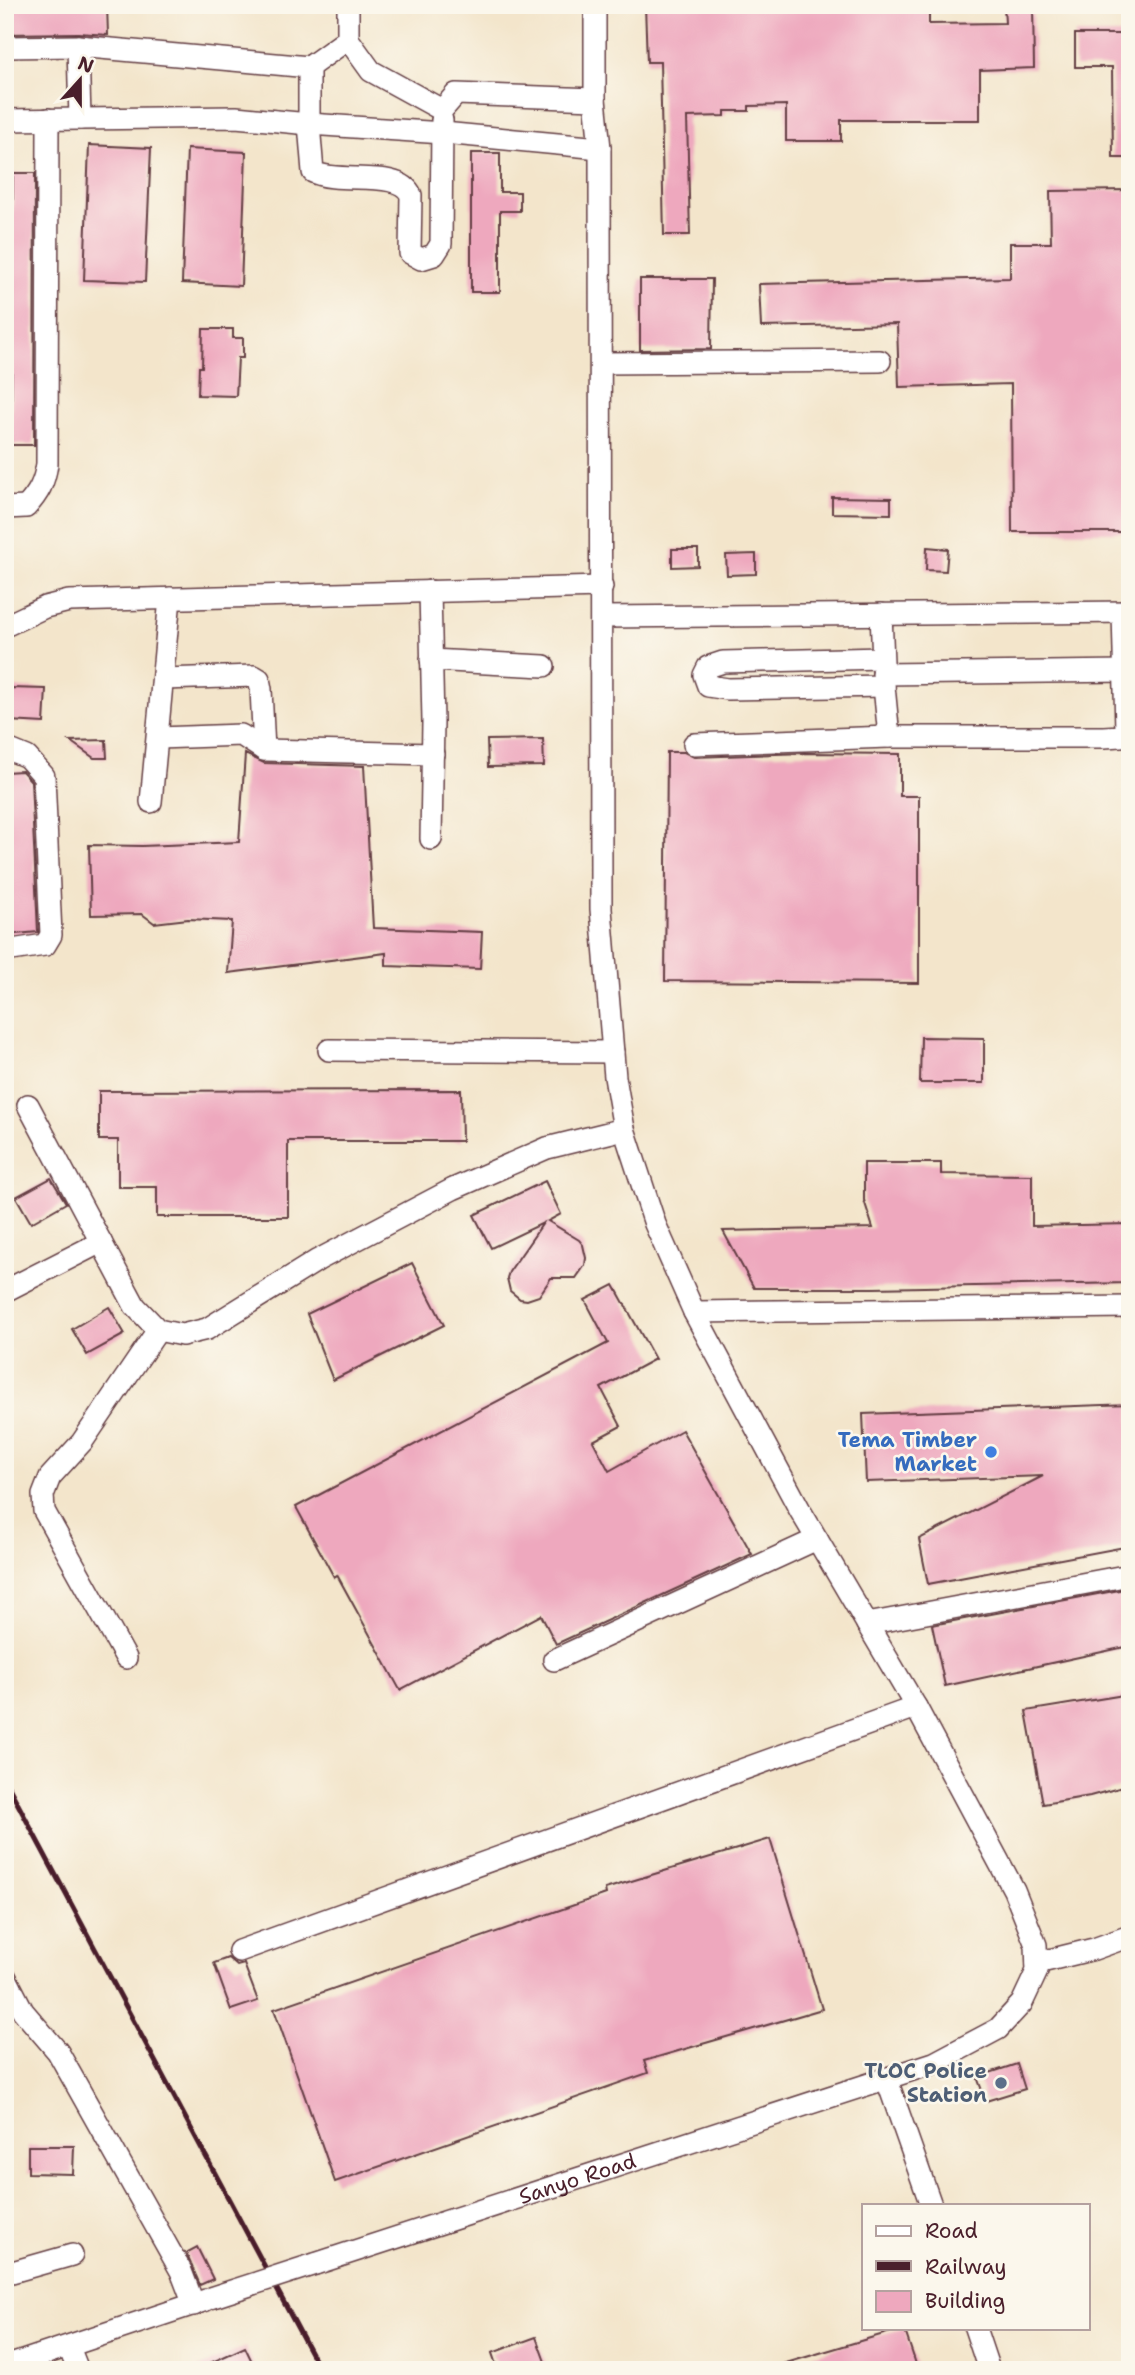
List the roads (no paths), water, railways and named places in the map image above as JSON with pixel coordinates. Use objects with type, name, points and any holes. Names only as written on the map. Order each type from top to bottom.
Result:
[{"type":"street","points":[[348,5],[348,39],[371,71],[442,110]]},
{"type":"street","points":[[595,5],[595,99],[600,148],[601,909],[613,1052],[624,1129],[655,1224],[694,1312],[817,1539],[916,1707],[1014,1889],[1036,1945],[1037,1963],[1094,1949],[1130,1936]]},
{"type":"street","points":[[5,47],[78,46],[309,66],[348,39]]},
{"type":"street","points":[[78,46],[80,119]]},
{"type":"street","points":[[309,66],[309,124],[313,172],[324,178],[396,181],[408,187],[411,195],[410,253],[421,259],[434,255],[441,244],[442,110],[456,94],[595,99]]},
{"type":"street","points":[[5,120],[236,117],[443,132],[600,148]]},
{"type":"street","points":[[5,508],[26,507],[39,493],[47,464],[48,119]]},
{"type":"street","points":[[601,363],[880,361]]},
{"type":"street","points":[[5,626],[45,607],[69,601],[602,587]]},
{"type":"street","points":[[429,591],[433,754],[431,839]]},
{"type":"street","points":[[151,802],[170,598]]},
{"type":"street","points":[[602,617],[1126,612],[1126,730],[1121,736],[889,737],[694,744]]},
{"type":"street","points":[[881,614],[889,737]]},
{"type":"street","points":[[430,660],[544,666]]},
{"type":"street","points":[[883,673],[728,689],[708,686],[704,675],[708,667],[723,662],[883,673],[1126,671]]},
{"type":"street","points":[[164,679],[259,679],[264,750]]},
{"type":"street","points":[[159,738],[241,735],[264,750],[433,754]]},
{"type":"street","points":[[5,748],[27,757],[44,776],[51,935],[46,945],[5,951]]},
{"type":"street","points":[[329,1050],[613,1052]]},
{"type":"street","points":[[28,1105],[135,1306],[158,1330],[183,1335],[207,1329],[317,1260],[453,1189],[547,1148],[624,1129]]},
{"type":"street","points":[[5,1291],[101,1242]]},
{"type":"street","points":[[694,1312],[1130,1307]]},
{"type":"street","points":[[126,1658],[44,1511],[43,1495],[50,1477],[82,1442],[158,1330]]},
{"type":"street","points":[[554,1660],[817,1539]]},
{"type":"street","points":[[867,1624],[1130,1575]]},
{"type":"street","points":[[239,1951],[916,1707]]},
{"type":"street","name":"Sanyo Road","points":[[5,2367],[934,2063],[998,2029],[1022,2003],[1037,1971],[1037,1963]]},
{"type":"street","points":[[5,1976],[23,2011],[58,2052],[181,2271],[202,2302]]},
{"type":"street","points":[[887,2080],[931,2204]]},
{"type":"street","points":[[5,2274],[72,2255]]},
{"type":"street","points":[[976,2330],[989,2370]]},
{"type":"street","points":[[69,2347],[78,2370]]},
{"type":"railway","points":[[5,1780],[320,2370]]},
{"type":"place","name":"Tema Timber Market","points":[[991,1452]]},
{"type":"place","name":"TLOC Police Station","points":[[1001,2083]]}]
